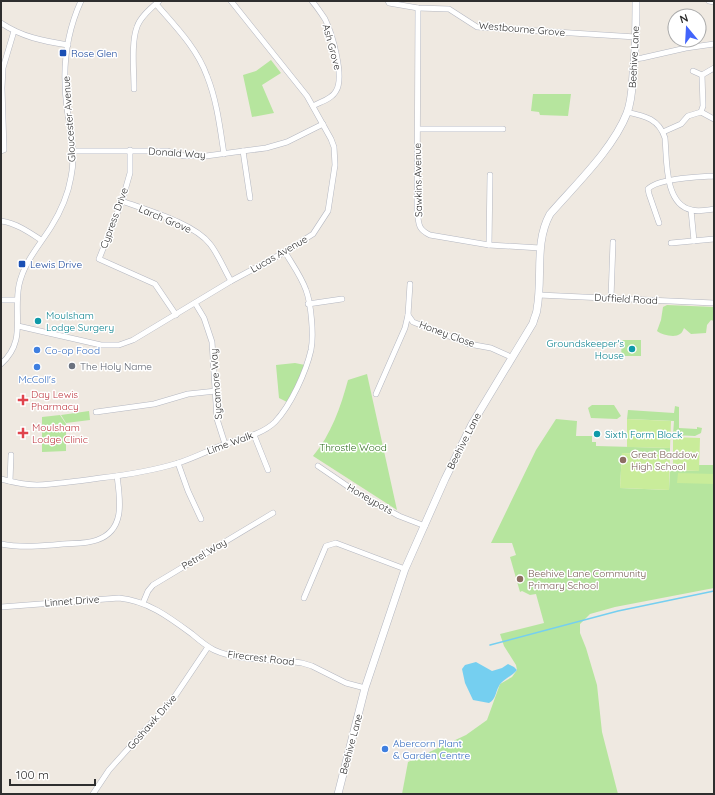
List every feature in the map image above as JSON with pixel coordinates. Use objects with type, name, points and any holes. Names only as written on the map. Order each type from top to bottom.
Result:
[{"type":"main road","name":"Beehive Lane","points":[[338,794],[365,688],[406,569],[472,424],[511,357],[533,323],[539,295],[540,248],[547,220],[550,214],[605,151],[619,130],[627,112],[632,95],[635,59],[636,1]]},
{"type":"street","name":"Gloucester Avenue","points":[[1,364],[16,344],[18,326],[17,300],[25,266],[58,215],[66,198],[72,175],[73,150],[67,106],[65,73],[71,29],[81,1]]},
{"type":"street","name":"Lucas Avenue","points":[[18,326],[101,345],[119,344],[133,340],[231,281],[285,252],[313,234],[328,211],[335,159],[331,139],[313,106],[300,87],[231,1]]},
{"type":"street","name":"Ash Grove","points":[[312,1],[330,31],[339,76],[337,90],[333,96],[313,106]]},
{"type":"street","points":[[709,1],[714,2]]},
{"type":"street","points":[[134,89],[134,40],[137,26],[144,15],[158,2],[197,56],[207,75],[219,116],[224,154]]},
{"type":"street","name":"Westbourne Grove","points":[[388,2],[418,8],[449,9],[477,27],[636,38]]},
{"type":"street","name":"Sawkins Avenue","points":[[418,8],[417,210],[419,226],[423,232],[430,235],[489,245],[540,248]]},
{"type":"street","points":[[1,23],[14,31],[46,41],[68,45]]},
{"type":"street","points":[[2,150],[4,68],[14,31]]},
{"type":"street","points":[[635,59],[686,48],[714,44]]},
{"type":"street","points":[[702,76],[714,68]]},
{"type":"street","points":[[693,71],[702,76]]},
{"type":"street","points":[[701,112],[703,106],[702,76]]},
{"type":"street","points":[[627,112],[640,115],[656,122],[663,132],[665,138],[669,180],[676,199],[682,205],[691,210],[714,209]]},
{"type":"street","points":[[663,132],[681,124],[688,116],[701,112],[714,119]]},
{"type":"street","name":"Donald Way","points":[[73,150],[130,150],[167,152],[184,156],[206,156],[266,148],[287,142],[323,124]]},
{"type":"street","points":[[418,129],[503,129]]},
{"type":"street","name":"Cypress Drive","points":[[130,150],[130,173],[122,201],[99,258],[155,284],[176,315]]},
{"type":"street","points":[[243,151],[250,198]]},
{"type":"street","points":[[489,245],[490,175]]},
{"type":"street","points":[[659,223],[648,194],[648,189],[651,186],[669,180],[714,176]]},
{"type":"street","name":"Larch Grove","points":[[122,201],[180,223],[196,232],[210,243],[231,281]]},
{"type":"street","points":[[691,210],[694,241]]},
{"type":"street","points":[[1,221],[7,221],[26,230],[41,240]]},
{"type":"street","points":[[671,243],[714,239]]},
{"type":"street","points":[[611,298],[613,242]]},
{"type":"street","name":"Lime Walk","points":[[1,479],[36,485],[117,476],[145,471],[178,463],[225,444],[254,435],[274,424],[285,409],[305,369],[312,349],[312,325],[306,291],[301,279],[285,252]]},
{"type":"street","name":"Honey Close","points":[[376,394],[405,328],[408,315],[410,284]]},
{"type":"street","name":"Duffield Road","points":[[539,295],[714,303]]},
{"type":"street","points":[[308,304],[342,299]]},
{"type":"street","points":[[1,300],[17,300]]},
{"type":"street","name":"Sycamore Way","points":[[195,303],[204,318],[212,342],[218,419],[225,444]]},
{"type":"street","name":"Honey Close","points":[[408,315],[412,322],[469,344],[491,348],[511,357]]},
{"type":"street","points":[[96,412],[154,404],[188,394],[216,391]]},
{"type":"street","points":[[254,435],[268,470]]},
{"type":"street","points":[[10,481],[11,456]]},
{"type":"street","points":[[178,463],[188,492],[201,519]]},
{"type":"street","name":"Honeypots","points":[[318,466],[359,494],[399,516],[425,526]]},
{"type":"street","points":[[1,544],[34,546],[89,542],[102,538],[113,527],[120,514],[117,476]]},
{"type":"street","name":"Petrel Way","points":[[143,603],[148,591],[153,585],[273,513]]},
{"type":"street","points":[[304,598],[326,546],[331,544],[336,543],[406,569]]},
{"type":"street","name":"Linnet Drive","points":[[1,607],[119,598],[143,603]]},
{"type":"street","name":"Firecrest Road","points":[[143,603],[164,614],[208,647],[224,654],[302,663],[312,666],[346,683],[365,688]]},
{"type":"street","name":"Goshawk Drive","points":[[93,794],[109,770],[173,699],[208,647]]},
{"type":"green space","points":[[271,60],[281,73],[262,85],[274,113],[252,117],[243,75],[256,71]]},
{"type":"green space","points":[[533,94],[571,94],[568,116],[540,115],[539,112],[531,111]]},
{"type":"green space","points":[[667,305],[714,307],[714,321],[711,320],[707,325],[706,333],[691,334],[684,328],[678,335],[668,336],[662,334],[657,331],[661,320],[663,307]]},
{"type":"green space","points":[[622,340],[641,340],[641,356],[621,356]]},
{"type":"green space","points":[[295,363],[305,365],[287,402],[279,398],[276,365]]},
{"type":"green space","name":"Throstle Wood","points":[[367,374],[397,510],[313,456],[325,439],[335,420],[348,380]]},
{"type":"green space","points":[[592,405],[614,405],[621,416],[617,419],[591,418],[588,408]]},
{"type":"green space","points":[[675,406],[679,407],[679,428],[702,428],[701,433],[695,436],[673,435],[674,421],[627,419],[628,410],[674,413]]},
{"type":"green space","points":[[89,411],[90,420],[66,423],[61,415]]},
{"type":"green space","points":[[60,415],[66,424],[66,451],[42,452],[42,417]]},
{"type":"green space","points":[[556,419],[577,421],[576,436],[592,436],[592,442],[596,442],[596,446],[670,448],[670,455],[622,453],[620,488],[669,490],[670,470],[698,471],[699,465],[714,465],[714,588],[615,607],[590,614],[580,624],[580,633],[597,685],[602,732],[618,794],[402,794],[408,762],[466,735],[487,720],[500,684],[512,677],[517,670],[516,665],[504,646],[500,634],[544,623],[536,594],[530,595],[522,591],[520,592],[510,557],[516,555],[512,543],[491,543],[536,450]]},
{"type":"green space","points":[[627,419],[671,421],[670,448],[627,447]]},
{"type":"green space","points":[[673,437],[700,438],[699,471],[673,470]]},
{"type":"green space","points":[[622,453],[670,455],[669,490],[620,488]]},
{"type":"green space","points":[[678,473],[714,474],[714,484],[677,483]]},
{"type":"water","points":[[476,662],[492,671],[502,668],[508,664],[517,670],[500,684],[494,698],[489,703],[473,700],[465,683],[462,669],[465,665]]},
{"type":"waterway","points":[[490,645],[618,611],[714,591]]},
{"type":"place","name":"Rose Glen","points":[[63,53]]},
{"type":"place","name":"Lewis Drive","points":[[22,264]]},
{"type":"place","name":"Moulsham Lodge Surgery","points":[[38,321]]},
{"type":"place","name":"Groundskeeper's House","points":[[632,349]]},
{"type":"place","name":"Co-op Food","points":[[37,350]]},
{"type":"place","name":"The Holy Name","points":[[72,366]]},
{"type":"place","name":"McColl's","points":[[37,367]]},
{"type":"place","name":"Day Lewis Pharmacy","points":[[23,400]]},
{"type":"place","name":"Moulsham Lodge Clinic","points":[[23,433]]},
{"type":"place","name":"Sixth Form Block","points":[[597,434]]},
{"type":"place","name":"Great Baddow High School","points":[[623,460]]},
{"type":"place","name":"Beehive Lane Community Primary School","points":[[520,579]]},
{"type":"place","name":"Abercorn Plant & Garden Centre","points":[[385,749]]}]
